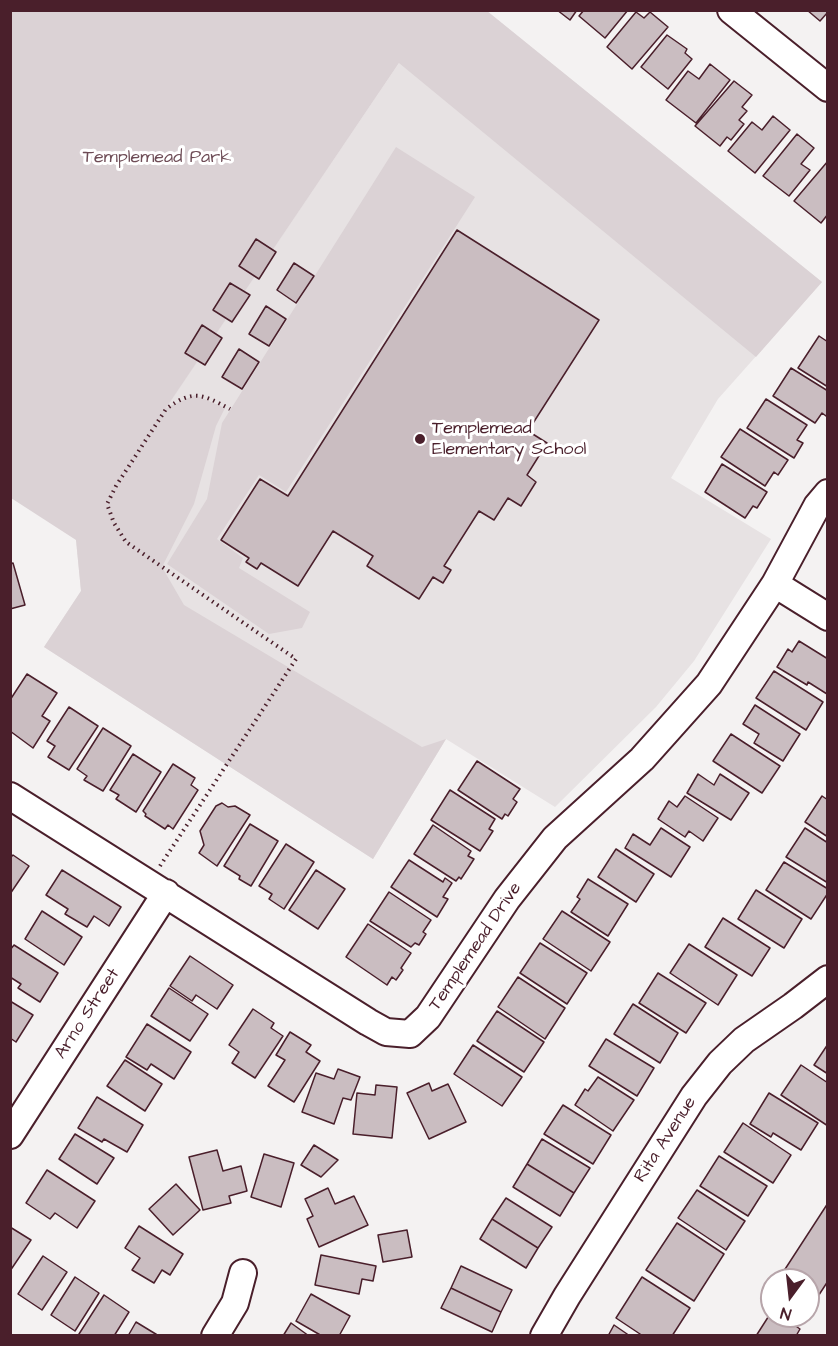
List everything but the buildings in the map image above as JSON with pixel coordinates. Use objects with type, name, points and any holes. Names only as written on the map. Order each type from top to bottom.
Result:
[{"type":"street","points":[[731,10],[828,88]]},
{"type":"street","name":"Templemead Drive","points":[[10,796],[368,1022],[386,1032],[410,1034],[428,1017],[507,898],[555,838],[642,759],[709,684],[775,584],[817,506],[828,493]]},
{"type":"street","points":[[775,584],[828,617]]},
{"type":"street","name":"Arno Street","points":[[10,1135],[157,888]]},
{"type":"street","name":"Rita Avenue","points":[[544,1335],[694,1096],[713,1071],[744,1040],[828,979]]},
{"type":"street","points":[[215,1335],[235,1303],[243,1273]]},
{"type":"path","points":[[157,888],[296,659],[126,542],[114,523],[107,504],[166,408],[177,401],[195,395],[206,395],[230,409]]},
{"type":"shaded area","name":"Templemead Elementary School","points":[[487,11],[822,282],[718,399],[671,478],[771,539],[694,661],[656,707],[555,807],[446,739],[373,859],[44,647],[81,591],[76,540],[399,63]]},
{"type":"green space","name":"Templemead Park","points":[[10,11],[487,11],[822,282],[756,357],[399,63],[166,408],[195,395],[225,408],[216,426],[194,504],[162,567],[184,605],[422,747],[446,739],[373,859],[44,647],[81,591],[76,540],[11,498]]},
{"type":"green space","points":[[396,147],[475,197],[286,492],[259,475],[217,539],[243,558],[239,568],[310,612],[302,628],[269,634],[167,564],[207,499],[222,423]]},
{"type":"place","name":"Templemead Elementary School","points":[[420,439]]}]
